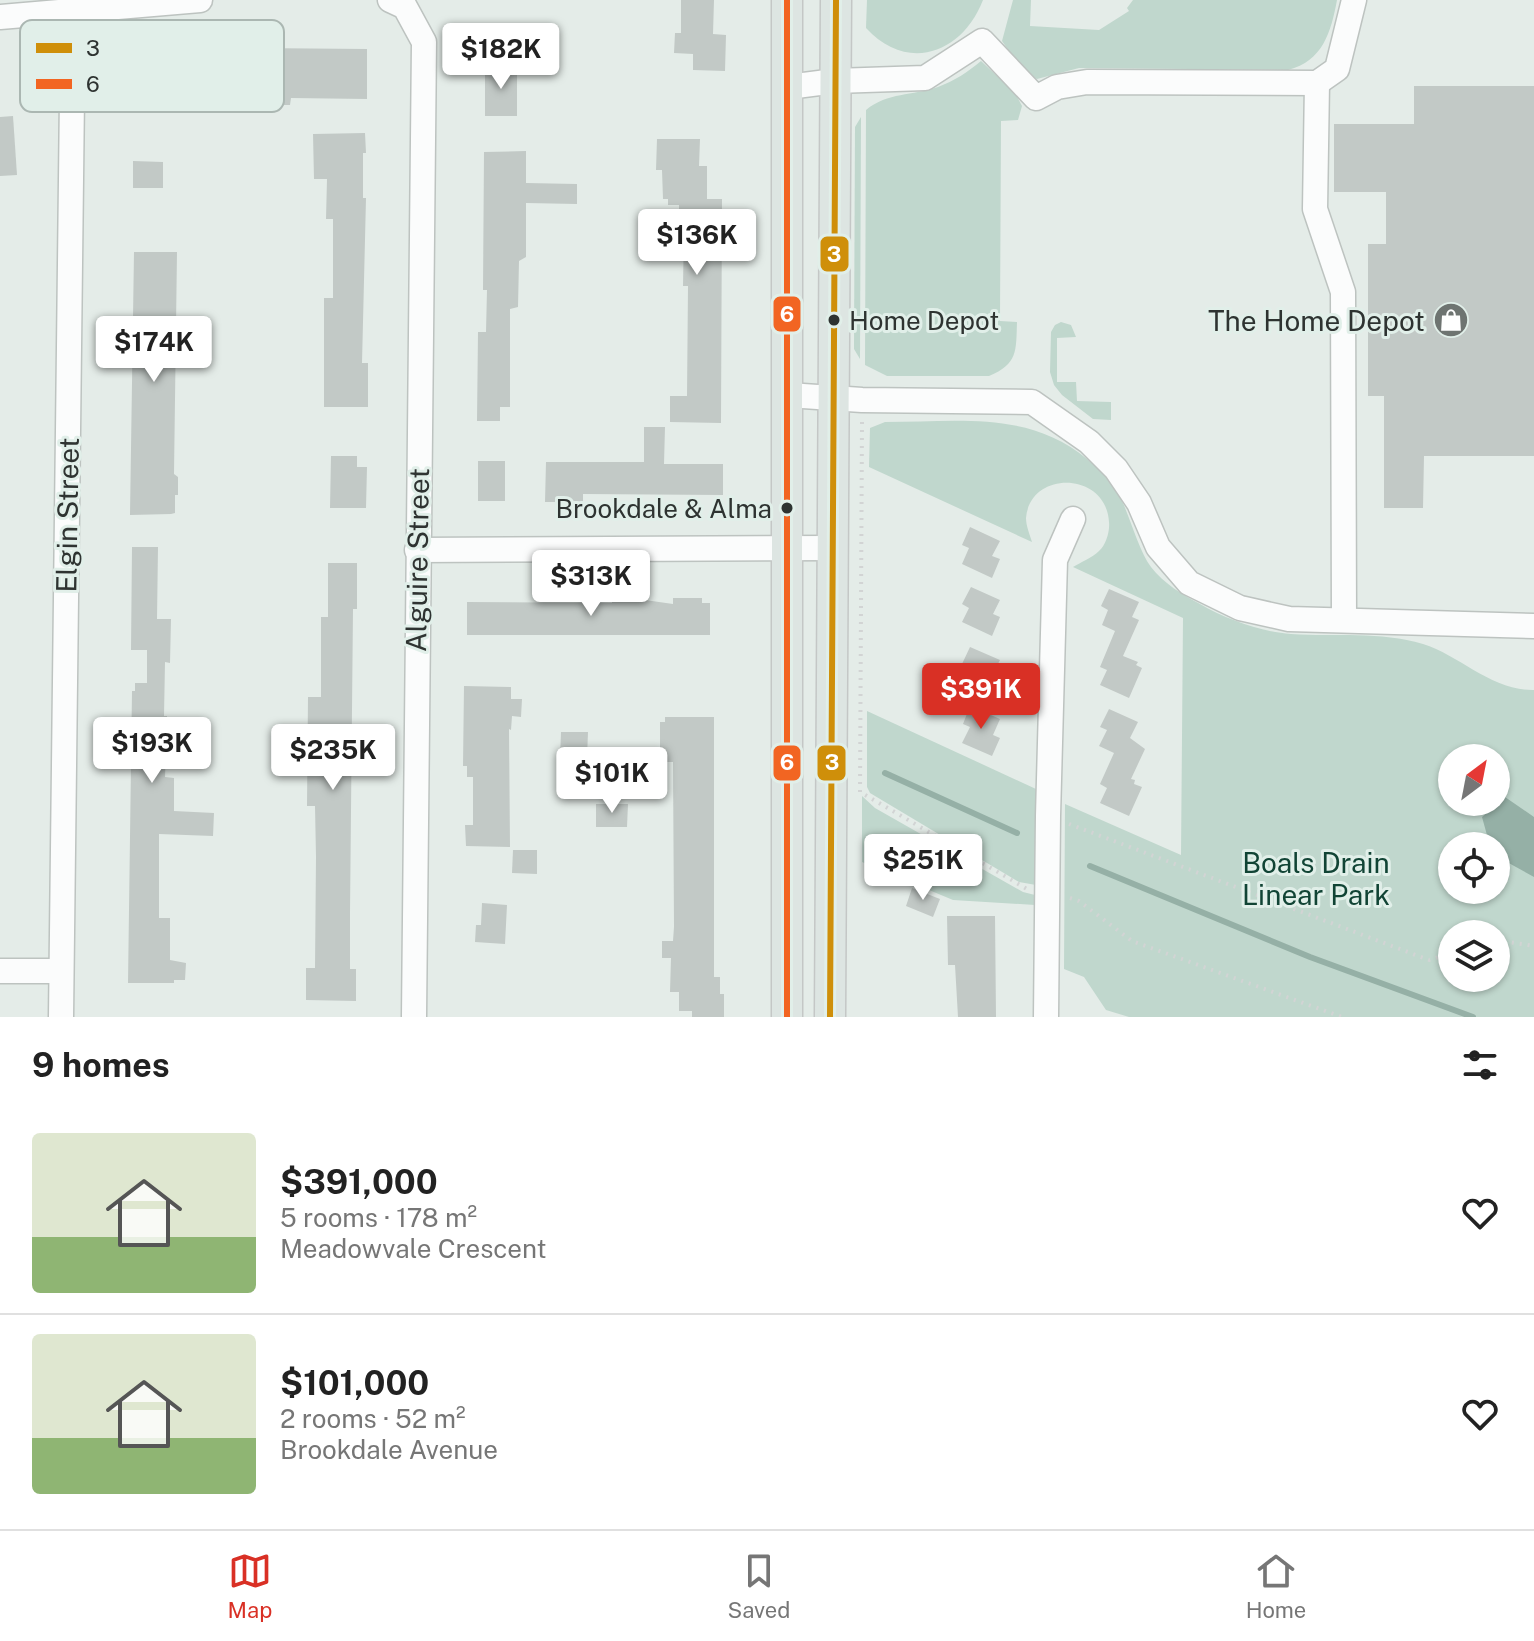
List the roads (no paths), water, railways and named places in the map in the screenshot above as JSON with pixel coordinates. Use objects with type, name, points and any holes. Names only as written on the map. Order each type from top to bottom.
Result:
[{"type":"main road","points":[[787,0],[787,1017]]},
{"type":"main road","points":[[830,1017],[833,548],[848,398],[835,81],[836,0]]},
{"type":"street","points":[[0,17],[200,0]]},
{"type":"street","name":"Alguire Street","points":[[390,0],[405,7],[424,42],[414,1017]]},
{"type":"street","points":[[788,87],[835,81],[925,78],[982,41],[1036,98],[1057,87],[1087,82],[1317,83],[1337,69],[1354,0]]},
{"type":"street","name":"Elgin Street","points":[[73,12],[73,20]]},
{"type":"street","points":[[1317,83],[1315,209],[1343,292],[1344,619]]},
{"type":"street","name":"Elgin Street","points":[[61,1017],[72,112]]},
{"type":"street","points":[[788,395],[1032,402],[1089,442],[1116,469],[1139,503],[1158,547],[1189,583],[1240,608],[1289,619],[1534,626]]},
{"type":"street","points":[[1046,1017],[1055,560],[1073,519]]},
{"type":"street","points":[[417,550],[833,548]]},
{"type":"street","points":[[0,971],[61,971]]},
{"type":"waterway","points":[[885,773],[1017,833]]},
{"type":"waterway","points":[[1090,866],[1310,957],[1473,1017]]},
{"type":"place","name":"Home Depot","points":[[834,320]]},
{"type":"place","name":"The Home Depot","points":[[1451,320]]},
{"type":"place","name":"Brookdale & Alma","points":[[787,508]]},
{"type":"park label","name":"Boals Drain Linear Park","points":[[1316,878]]}]
